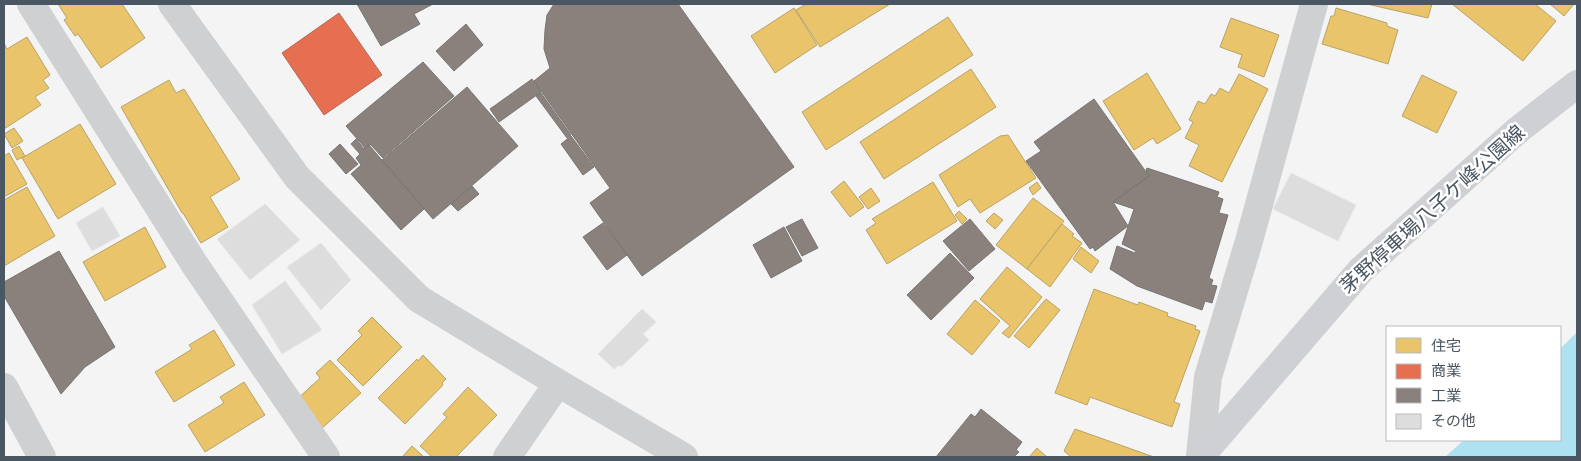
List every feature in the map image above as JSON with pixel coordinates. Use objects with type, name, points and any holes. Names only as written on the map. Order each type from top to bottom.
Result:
[{"type":"main road","name":"茅野停車場八子ケ峰公園線","points":[[1200,457],[1361,270],[1518,130],[1577,84]]},
{"type":"street","points":[[31,4],[195,266],[326,457]]},
{"type":"street","points":[[172,4],[297,177],[419,299],[684,457]]},
{"type":"street","points":[[1200,457],[1208,377],[1249,241],[1314,4]]},
{"type":"street","points":[[506,457],[558,383]]},
{"type":"street","points":[[4,387],[42,457]]},
{"type":"water","points":[[1577,332],[1577,457],[1445,457],[1463,441],[1561,441],[1561,348]]},
{"type":"building: 住宅","points":[[58,4],[122,4],[145,38],[101,68],[78,34],[75,36],[64,20],[67,18]]},
{"type":"building: 住宅","points":[[806,4],[890,4],[820,47],[796,10]]},
{"type":"building: 住宅","points":[[1367,4],[1432,4],[1428,18]]},
{"type":"building: 住宅","points":[[1452,4],[1535,4],[1556,21],[1523,61]]},
{"type":"building: 住宅","points":[[1550,4],[1574,4],[1564,16]]},
{"type":"building: 住宅","points":[[794,8],[817,45],[775,73],[751,36]]},
{"type":"building: 住宅","points":[[1336,8],[1387,23],[1387,26],[1398,30],[1388,64],[1322,44],[1331,16],[1334,16]]},
{"type":"building: 住宅","points":[[948,17],[973,55],[826,150],[802,112]]},
{"type":"building: 住宅","points":[[1231,18],[1279,35],[1264,77],[1238,67],[1242,55],[1220,47]]},
{"type":"building: 住宅","points":[[27,37],[50,75],[43,80],[49,88],[35,97],[41,105],[4,129],[4,43],[7,49]]},
{"type":"building: 住宅","points":[[971,69],[996,107],[884,179],[860,142]]},
{"type":"building: 住宅","points":[[1147,73],[1181,129],[1157,144],[1153,138],[1134,150],[1103,101]]},
{"type":"building: 住宅","points":[[1239,74],[1268,89],[1222,182],[1189,166],[1199,145],[1185,138],[1193,122],[1189,120],[1198,101],[1205,104],[1211,94],[1215,96],[1220,88],[1229,93]]},
{"type":"building: 住宅","points":[[1422,75],[1457,92],[1437,133],[1402,116]]},
{"type":"building: 住宅","points":[[169,80],[176,93],[184,89],[240,179],[210,197],[228,227],[201,243],[121,107]]},
{"type":"building: 住宅","points":[[80,124],[116,184],[58,219],[22,158]]},
{"type":"building: 住宅","points":[[14,128],[23,141],[12,148],[4,134]]},
{"type":"building: 住宅","points":[[1008,135],[1036,178],[980,213],[970,199],[958,207],[939,175],[1000,136]]},
{"type":"building: 住宅","points":[[19,146],[25,156],[17,160],[12,150]]},
{"type":"building: 住宅","points":[[9,153],[27,184],[4,197],[4,156]]},
{"type":"building: 住宅","points":[[844,181],[864,207],[850,217],[831,192]]},
{"type":"building: 住宅","points":[[933,182],[957,221],[887,264],[866,230],[876,223],[872,219]]},
{"type":"building: 住宅","points":[[1037,182],[1041,188],[1033,195],[1029,188]]},
{"type":"building: 住宅","points":[[27,187],[55,236],[4,266],[4,200]]},
{"type":"building: 住宅","points":[[871,188],[880,201],[868,209],[859,197]]},
{"type":"building: 住宅","points":[[1033,198],[1064,221],[1027,269],[996,245]]},
{"type":"building: 住宅","points":[[959,211],[967,219],[962,224],[955,215]]},
{"type":"building: 住宅","points":[[994,213],[1003,220],[995,229],[986,221]]},
{"type":"building: 住宅","points":[[1062,224],[1074,234],[1072,236],[1082,243],[1050,287],[1027,269]]},
{"type":"building: 住宅","points":[[145,227],[166,267],[105,301],[83,262]]},
{"type":"building: 住宅","points":[[1081,247],[1099,261],[1091,273],[1073,259]]},
{"type":"building: 住宅","points":[[1007,267],[1042,297],[1009,338],[1002,333],[1010,326],[980,299]]},
{"type":"building: 住宅","points":[[1094,289],[1138,305],[1139,302],[1168,313],[1167,316],[1196,326],[1195,329],[1200,331],[1174,402],[1180,404],[1172,427],[1090,397],[1087,405],[1055,393]]},
{"type":"building: 住宅","points":[[1046,299],[1060,310],[1029,348],[1014,336]]},
{"type":"building: 住宅","points":[[975,300],[1000,321],[972,355],[947,334]]},
{"type":"building: 住宅","points":[[372,317],[402,347],[363,386],[337,360],[362,335],[358,331]]},
{"type":"building: 住宅","points":[[214,330],[235,365],[174,402],[155,372],[192,349],[189,345]]},
{"type":"building: 住宅","points":[[423,355],[446,379],[442,383],[443,385],[405,424],[378,398]]},
{"type":"building: 住宅","points":[[330,360],[361,393],[320,430],[294,402],[320,378],[316,373]]},
{"type":"building: 住宅","points":[[244,382],[265,415],[205,452],[188,425],[224,403],[220,397]]},
{"type":"building: 住宅","points":[[468,387],[497,415],[456,457],[432,457],[420,446],[447,417],[443,414]]},
{"type":"building: 住宅","points":[[1075,429],[1154,457],[1071,457],[1064,451]]},
{"type":"building: 住宅","points":[[412,446],[424,457],[402,457]]},
{"type":"building: 住宅","points":[[1037,448],[1047,457],[1029,457]]},
{"type":"building: 商業","points":[[339,13],[382,75],[324,115],[282,53]]},
{"type":"building: 工業","points":[[357,4],[433,4],[414,14],[420,24],[381,46]]},
{"type":"building: 工業","points":[[554,4],[678,4],[794,167],[642,276],[590,203],[610,188],[534,81],[550,68],[544,49],[545,30],[547,15]]},
{"type":"building: 工業","points":[[466,24],[483,45],[454,71],[436,51]]},
{"type":"building: 工業","points":[[423,62],[454,96],[383,158],[370,144],[365,148],[346,126]]},
{"type":"building: 工業","points":[[532,79],[541,92],[499,122],[490,109]]},
{"type":"building: 工業","points":[[467,87],[518,146],[433,219],[382,160]]},
{"type":"building: 工業","points":[[541,93],[571,135],[567,138],[536,96]]},
{"type":"building: 工業","points":[[1094,99],[1149,176],[1113,202],[1128,226],[1095,251],[1093,247],[1090,249],[1026,161],[1041,151],[1034,142]]},
{"type":"building: 工業","points":[[571,136],[594,167],[583,175],[561,144]]},
{"type":"building: 工業","points":[[356,139],[364,149],[369,145],[424,209],[401,230],[351,174],[361,165],[356,158],[360,154],[351,144]]},
{"type":"building: 工業","points":[[340,144],[358,164],[346,174],[329,154]]},
{"type":"building: 工業","points":[[1147,168],[1219,192],[1217,197],[1223,199],[1219,213],[1228,215],[1209,278],[1213,280],[1211,285],[1217,286],[1212,303],[1205,301],[1202,310],[1137,286],[1110,269],[1117,246],[1135,253],[1136,251],[1122,244],[1134,209],[1113,202],[1149,176]]},
{"type":"building: 工業","points":[[472,186],[479,194],[458,211],[451,204]]},
{"type":"building: 工業","points":[[802,219],[818,248],[802,256],[786,227]]},
{"type":"building: 工業","points":[[970,219],[995,249],[969,271],[943,241]]},
{"type":"building: 工業","points":[[603,223],[627,255],[607,270],[583,237]]},
{"type":"building: 工業","points":[[784,227],[802,261],[771,278],[753,245]]},
{"type":"building: 工業","points":[[59,251],[115,347],[85,367],[61,394],[4,296],[4,282]]},
{"type":"building: 工業","points":[[950,253],[974,278],[931,320],[907,295]]},
{"type":"building: 工業","points":[[981,409],[1022,442],[1016,450],[1019,452],[1014,457],[936,457],[971,414],[975,417]]},
{"type":"building: その他","points":[[1291,173],[1356,205],[1338,241],[1273,209]]},
{"type":"building: その他","points":[[265,204],[300,240],[250,280],[217,239]]},
{"type":"building: その他","points":[[103,207],[120,236],[92,251],[76,223]]},
{"type":"building: その他","points":[[321,243],[351,280],[321,310],[287,267]]},
{"type":"building: その他","points":[[285,281],[322,330],[282,354],[252,305]]},
{"type":"building: その他","points":[[642,309],[656,322],[643,334],[649,340],[621,367],[619,365],[614,369],[598,354]]}]
